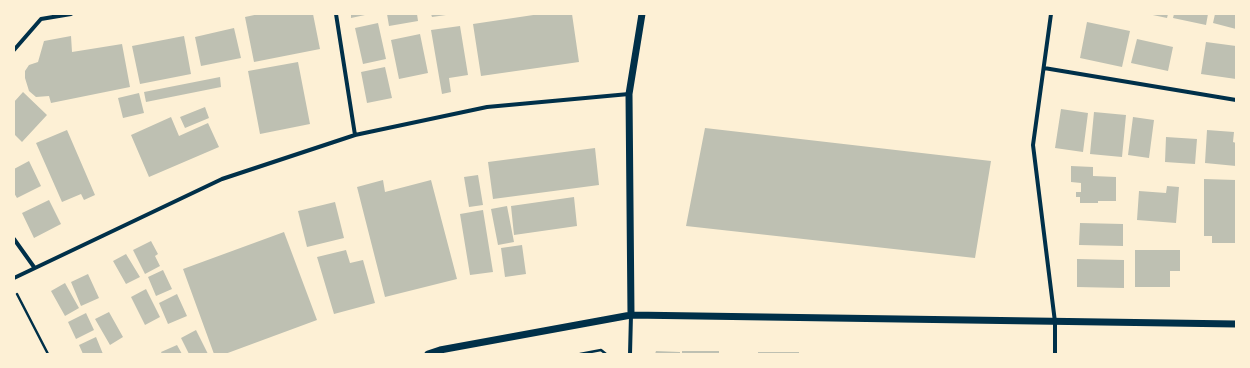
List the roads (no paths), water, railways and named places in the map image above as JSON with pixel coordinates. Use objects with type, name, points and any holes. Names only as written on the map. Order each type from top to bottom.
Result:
[{"type":"street","points":[[14,50],[41,19],[71,14]]},
{"type":"street","points":[[336,14],[355,135]]},
{"type":"street","points":[[630,354],[629,94],[642,14]]},
{"type":"street","points":[[1051,14],[1033,145],[1054,322],[1055,354]]},
{"type":"street","points":[[1044,68],[1236,100]]},
{"type":"street","points":[[14,278],[34,267],[222,179],[355,135],[487,107],[629,94]]},
{"type":"street","points":[[14,239],[34,267]]},
{"type":"street","points":[[428,354],[440,350],[631,315],[1236,324]]}]
